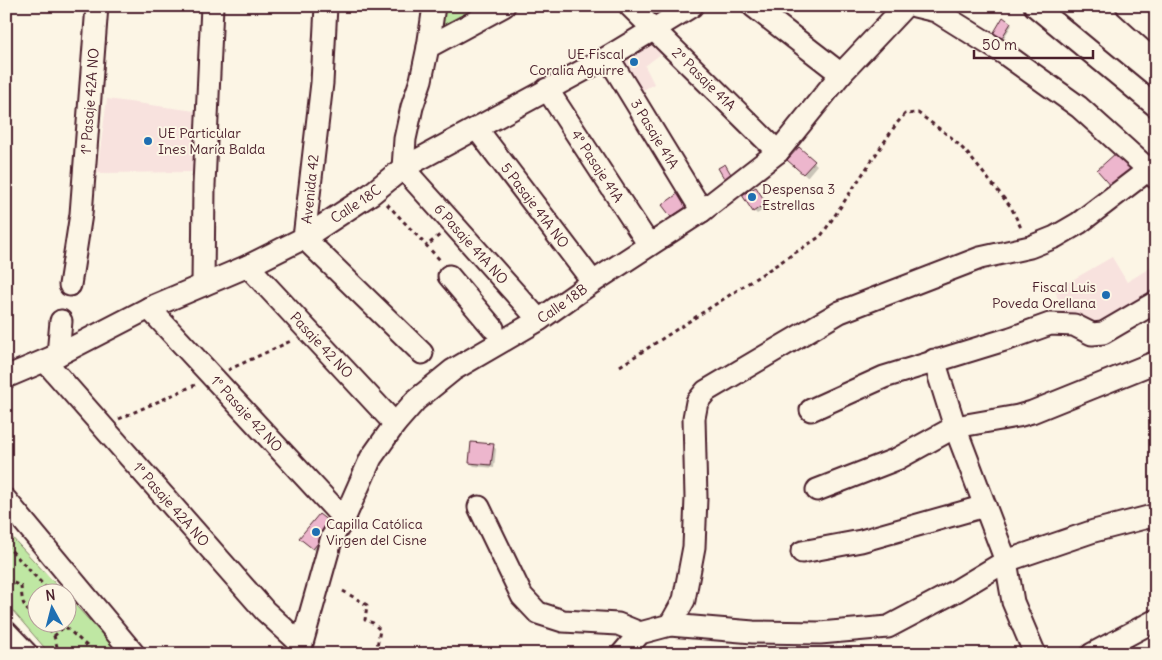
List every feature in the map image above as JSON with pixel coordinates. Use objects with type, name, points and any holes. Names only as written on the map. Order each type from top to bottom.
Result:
[{"type":"street","name":"1° Pasaje 42A NO","points":[[70,285],[82,214],[97,6]]},
{"type":"street","points":[[203,285],[204,185],[212,6]]},
{"type":"street","name":"Avenida 42","points":[[326,6],[322,83],[304,238],[422,354]]},
{"type":"street","points":[[403,168],[407,131],[412,107],[421,80],[434,6]]},
{"type":"street","points":[[428,47],[504,6]]},
{"type":"street","name":"2° Pasaje 41A","points":[[630,6],[778,152]]},
{"type":"street","name":"Calle 18C","points":[[6,377],[52,358],[98,336],[149,308],[248,266],[304,238],[371,194],[403,168],[608,57],[692,6]]},
{"type":"street","points":[[753,6],[841,74]]},
{"type":"street","name":"Calle 18B","points":[[300,649],[332,537],[344,519],[371,458],[395,424],[416,400],[453,370],[539,320],[593,282],[702,211],[778,152],[841,74],[905,6]]},
{"type":"street","points":[[670,625],[684,600],[694,547],[696,498],[694,418],[697,402],[706,391],[840,312],[980,258],[1030,247],[1055,237],[1079,223],[1154,171],[1079,107],[1005,54],[935,9],[915,6]]},
{"type":"street","points":[[1035,6],[1156,106]]},
{"type":"street","points":[[1127,6],[1156,32]]},
{"type":"street","name":"3 Pasaje 41A","points":[[608,57],[702,211]]},
{"type":"street","name":"4° Pasaje 41A","points":[[547,89],[649,245]]},
{"type":"street","name":"5 Pasaje 41A NO","points":[[477,129],[593,282]]},
{"type":"street","name":"6 Pasaje 41A NO","points":[[403,168],[539,320]]},
{"type":"street","name":"Pasaje 42 NO","points":[[248,266],[395,424]]},
{"type":"street","points":[[449,276],[493,328]]},
{"type":"street","points":[[811,410],[884,377],[1050,324],[1074,325],[1092,334],[1103,333],[1156,302]]},
{"type":"street","name":"1° Pasaje 42 NO","points":[[149,308],[344,519]]},
{"type":"street","points":[[52,358],[61,321]]},
{"type":"street","name":"1° Pasaje 42A NO","points":[[52,358],[265,611],[300,649]]},
{"type":"street","points":[[934,360],[955,427],[1006,562],[1013,602],[1035,654]]},
{"type":"street","points":[[817,490],[897,459],[955,427],[1032,412],[1156,362]]},
{"type":"street","points":[[6,500],[134,654]]},
{"type":"street","points":[[802,552],[861,541],[985,506]]},
{"type":"street","points":[[479,507],[522,596],[538,613],[563,621],[618,624],[640,633]]},
{"type":"street","points":[[622,654],[640,633],[670,625],[752,632],[820,633],[888,627],[1006,562],[1094,531],[1156,515]]},
{"type":"street","points":[[1092,654],[1156,620]]},
{"type":"street","points":[[6,632],[27,654]]},
{"type":"path","points":[[620,366],[821,236],[897,123],[906,114],[918,113],[952,138],[967,153],[1011,208],[1030,247]]},
{"type":"path","points":[[6,545],[41,582]]},
{"type":"path","points":[[6,580],[21,586],[23,605],[28,611]]},
{"type":"path","points":[[343,591],[367,604],[365,620],[373,623],[380,630],[376,652],[380,654]]},
{"type":"path","points":[[51,632],[58,650],[64,654]]},
{"type":"path","points":[[54,636],[58,632]]},
{"type":"path","points":[[70,632],[96,654]]},
{"type":"shaded area","name":"UE Fiscal Coralia Aguirre","points":[[653,36],[666,50],[645,66],[654,84],[636,94],[616,58]]},
{"type":"shaded area","name":"UE Particular Ines María Balda","points":[[107,99],[195,111],[194,172],[97,173]]},
{"type":"shaded area","name":"Fiscal Luis Poveda Orellana","points":[[1112,257],[1127,282],[1153,266],[1156,270],[1156,301],[1102,332],[1065,322],[1055,290]]},
{"type":"green space","points":[[442,6],[484,6],[440,26]]},
{"type":"green space","points":[[6,531],[54,582],[28,582],[28,628],[6,603]]},
{"type":"green space","points":[[78,608],[120,654],[50,654],[31,632],[78,632]]},
{"type":"building","points":[[1003,17],[1011,23],[1001,39],[993,34]]},
{"type":"building","points":[[799,147],[815,161],[803,174],[787,160]]},
{"type":"building","points":[[1116,153],[1133,171],[1113,188],[1097,170]]},
{"type":"building","points":[[725,164],[732,176],[725,180],[718,168]]},
{"type":"building","points":[[756,187],[766,203],[753,212],[742,195]]},
{"type":"building","points":[[683,190],[692,203],[671,217],[662,205]]},
{"type":"building","points":[[471,442],[494,444],[491,465],[469,463]]},
{"type":"building","name":"Capilla Católica Virgen del Cisne","points":[[319,514],[333,525],[313,549],[299,538]]},
{"type":"place","name":"UE Fiscal Coralia Aguirre","points":[[634,62]]},
{"type":"place","name":"UE Particular Ines María Balda","points":[[148,141]]},
{"type":"place","name":"Despensa 3 Estrellas","points":[[752,197]]},
{"type":"place","name":"Fiscal Luis Poveda Orellana","points":[[1106,295]]},
{"type":"place","name":"Capilla Católica Virgen del Cisne","points":[[316,532]]}]
